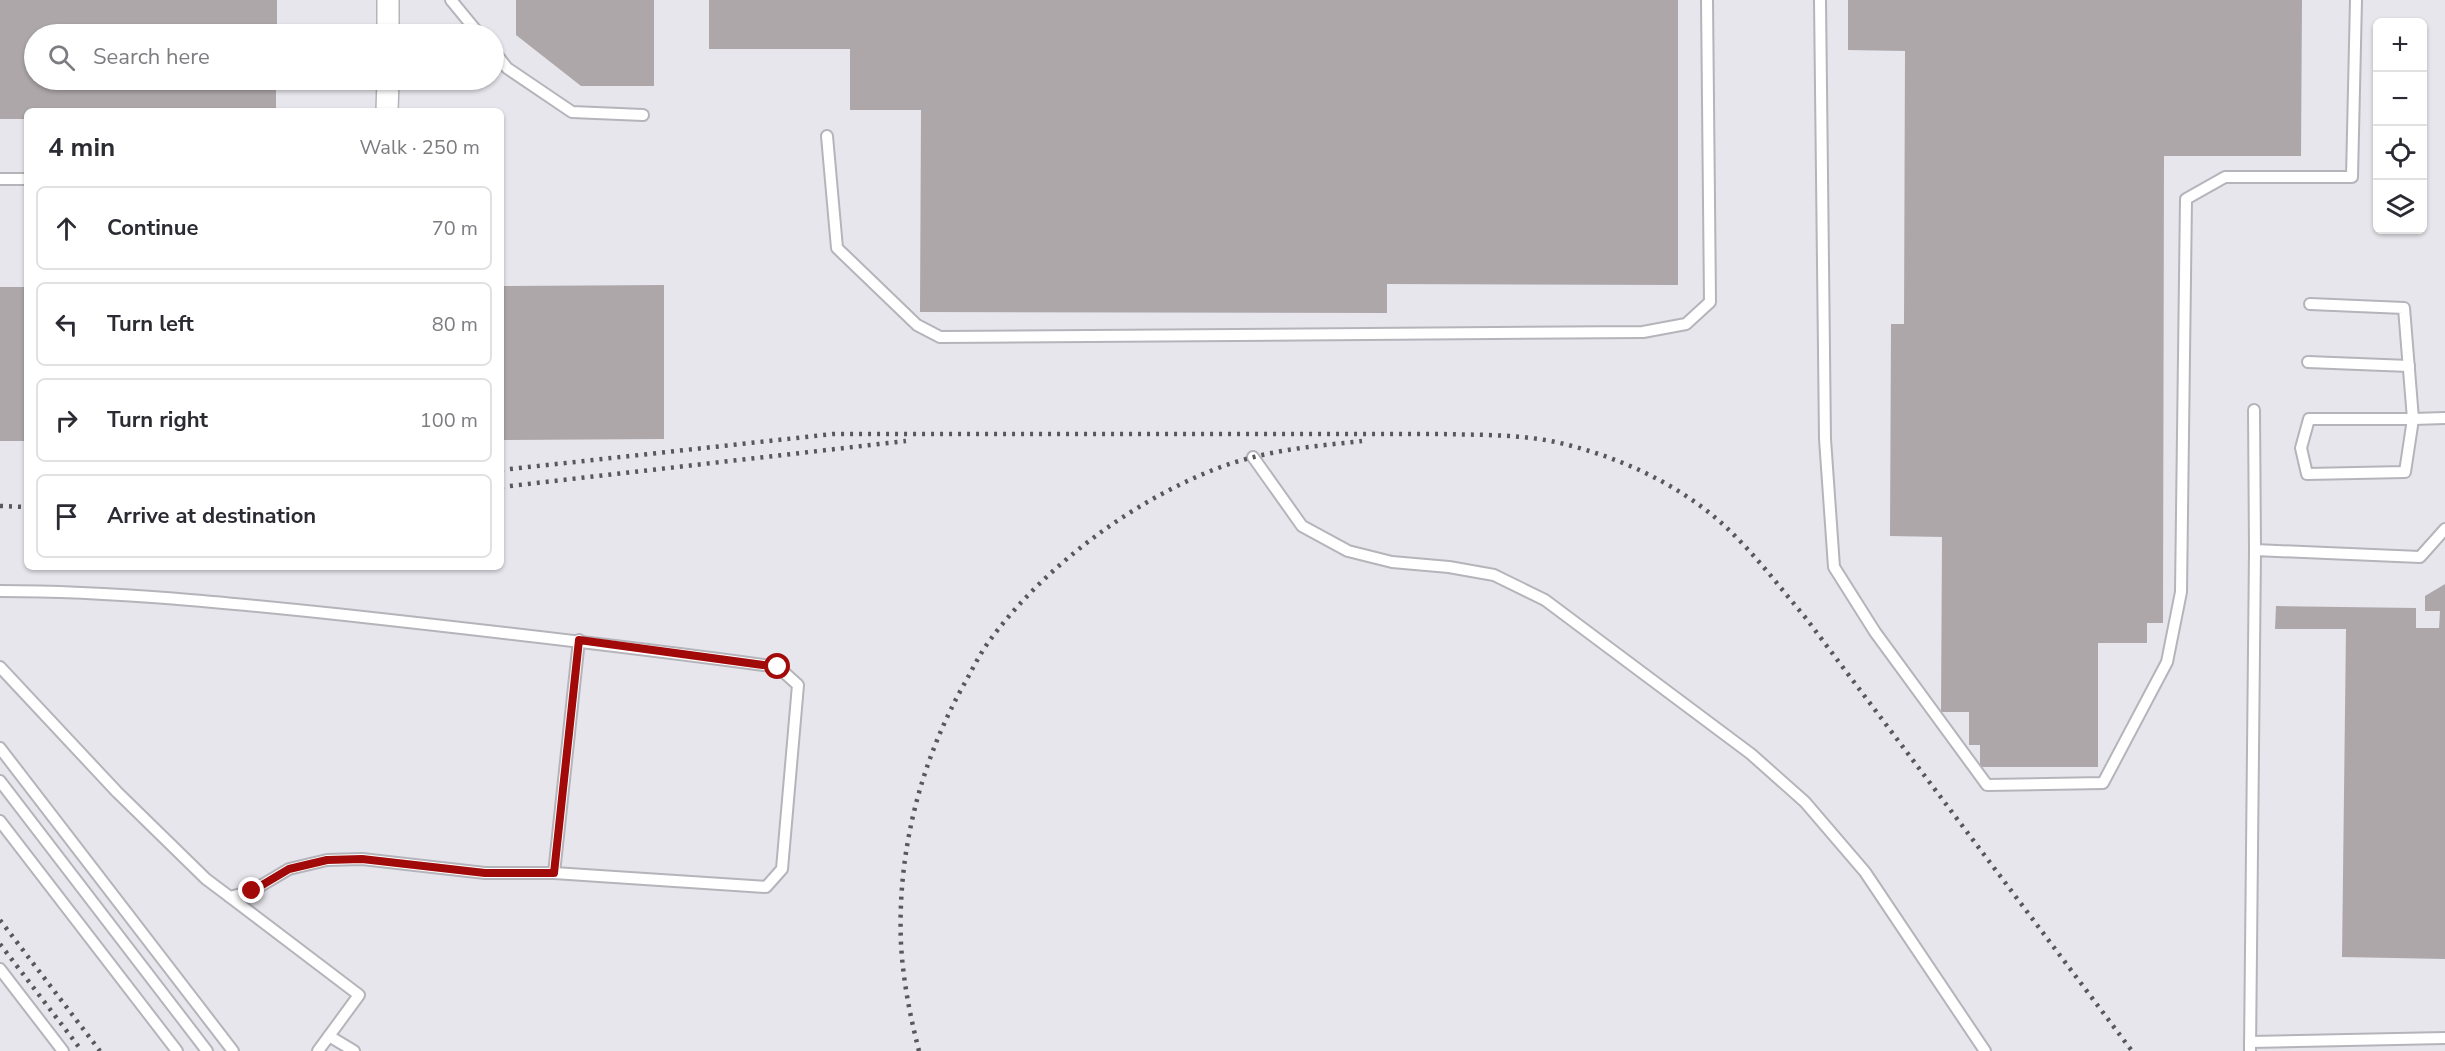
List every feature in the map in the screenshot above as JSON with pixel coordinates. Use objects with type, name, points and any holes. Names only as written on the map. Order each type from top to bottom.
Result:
[{"type":"street","points":[[388,0],[388,24]]},
{"type":"street","points":[[387,108],[388,90]]},
{"type":"lane","points":[[452,0],[471,24]]},
{"type":"lane","points":[[827,136],[837,248],[917,325],[940,337],[1643,332],[1686,324],[1710,302],[1707,0]]},
{"type":"lane","points":[[1820,0],[1825,439],[1834,567],[1875,632],[1987,785],[2103,783],[2166,662],[2181,592],[2186,199],[2225,177],[2352,177],[2356,0]]},
{"type":"lane","points":[[504,64],[572,112],[643,115]]},
{"type":"lane","points":[[0,179],[24,179]]},
{"type":"lane","points":[[2310,304],[2404,308],[2414,419],[2405,472],[2307,474],[2301,448],[2309,419],[2414,419],[2445,418]]},
{"type":"lane","points":[[2308,362],[2409,366]]},
{"type":"lane","points":[[2254,410],[2255,550],[2250,1047],[2445,1038]]},
{"type":"lane","points":[[1253,457],[1302,526],[1348,551],[1392,562],[1449,567],[1494,575],[1545,600],[1751,754],[1805,802],[1865,872],[1985,1051]]},
{"type":"lane","points":[[2255,550],[2420,557],[2445,529]]},
{"type":"lane","points":[[0,591],[190,599],[579,640],[778,667],[798,685],[783,869],[766,887],[554,873],[485,873],[362,859],[327,860],[289,869],[252,891],[230,897]]},
{"type":"lane","points":[[554,873],[579,640]]},
{"type":"lane","points":[[0,667],[117,792],[206,879],[359,995],[318,1051]]},
{"type":"lane","points":[[0,748],[233,1051]]},
{"type":"lane","points":[[0,781],[207,1051]]},
{"type":"lane","points":[[0,821],[177,1051]]},
{"type":"lane","points":[[0,969],[63,1051]]},
{"type":"lane","points":[[329,1036],[354,1051]]},
{"type":"building","points":[[0,0],[277,0],[277,24],[24,24],[24,90],[276,90],[276,108],[24,108],[24,119],[0,119]]},
{"type":"building","points":[[516,0],[654,0],[654,86],[581,86],[516,35]]},
{"type":"building","points":[[709,0],[1678,0],[1678,285],[1387,284],[1387,313],[920,312],[921,110],[850,110],[850,49],[709,49]]},
{"type":"building","points":[[1848,0],[2302,0],[2301,156],[2164,156],[2163,623],[2147,623],[2147,643],[2098,643],[2098,767],[1980,767],[1980,745],[1969,745],[1969,712],[1941,712],[1942,537],[1890,536],[1891,324],[1904,324],[1905,51],[1848,50]]},
{"type":"building","points":[[664,285],[664,439],[504,440],[504,286]]},
{"type":"building","points":[[0,287],[24,287],[24,441],[0,441]]},
{"type":"building","points":[[2445,584],[2445,959],[2342,957],[2346,629],[2275,629],[2276,606],[2416,608],[2416,628],[2439,628],[2440,611],[2425,611],[2425,596]]},
{"type":"railway","points":[[504,470],[833,434],[1486,435],[1545,440],[1608,457],[1655,478],[1698,504],[1718,520],[1754,556],[1805,617],[2132,1051]]},
{"type":"railway","points":[[504,487],[906,441]]},
{"type":"railway","points":[[919,1051],[907,998],[901,944],[903,875],[908,840],[915,807],[937,741],[951,710],[990,640],[1015,609],[1073,554],[1104,530],[1156,497],[1195,477],[1235,462],[1294,449],[1362,441]]},
{"type":"railway","points":[[0,506],[24,507]]},
{"type":"railway","points":[[0,920],[100,1051]]},
{"type":"railway","points":[[0,944],[82,1051]]},
{"type":"route","points":[[252,891],[289,869],[327,860],[362,859],[485,873],[554,873],[579,640],[778,667]]}]
